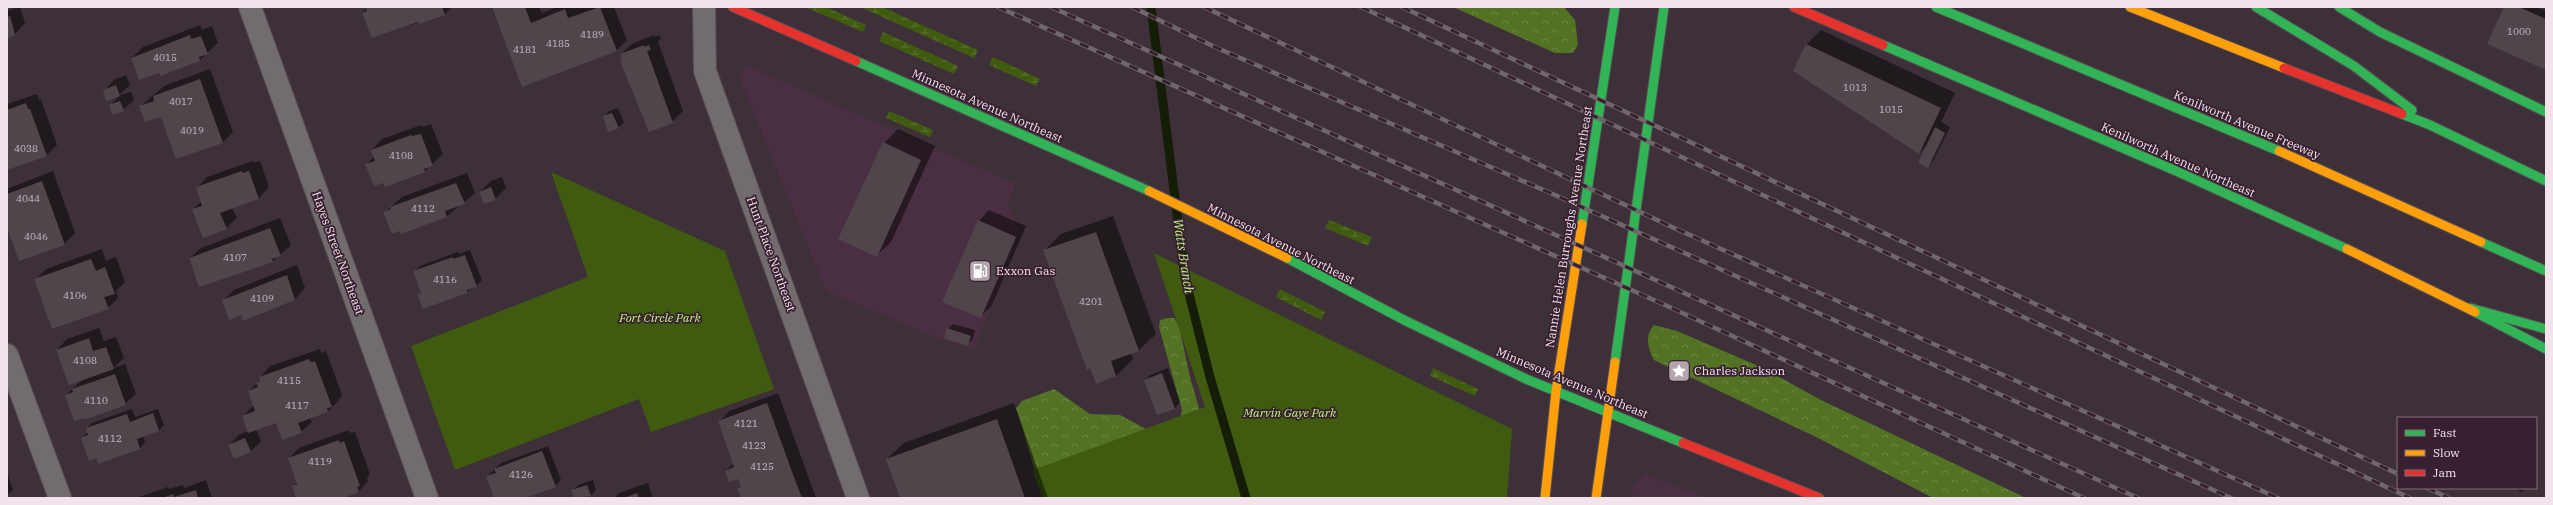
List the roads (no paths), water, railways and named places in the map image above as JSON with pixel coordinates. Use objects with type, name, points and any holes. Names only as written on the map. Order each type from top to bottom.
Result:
[{"type":"main road","name":"Minnesota Avenue Northeast","points":[[733,7],[1118,176],[1146,191],[1280,254],[1404,320],[1556,391],[1819,498]]},
{"type":"main road","name":"Nannie Helen Burroughs Avenue Northeast","points":[[1545,498],[1556,391],[1615,7]]},
{"type":"main road","points":[[1596,498],[1664,7]]},
{"type":"main road","name":"Kenilworth Avenue Northeast","points":[[1794,7],[2206,184],[2470,308],[2546,348]]},
{"type":"main road","name":"Kenilworth Avenue Freeway","points":[[1936,7],[2259,142],[2546,271]]},
{"type":"main road","points":[[2130,7],[2430,125],[2546,181]]},
{"type":"main road","points":[[2256,7],[2354,66],[2430,125]]},
{"type":"main road","points":[[2339,7],[2380,32],[2546,112]]},
{"type":"main road","points":[[2470,308],[2546,329]]},
{"type":"street","name":"Hayes Street Northeast","points":[[250,7],[427,498]]},
{"type":"street","name":"Hunt Place Northeast","points":[[704,7],[705,71],[858,498]]},
{"type":"street","points":[[7,355],[60,498]]},
{"type":"waterway","name":"Watts Branch","points":[[1151,7],[1185,278],[1210,377],[1246,498]]},
{"type":"railway","points":[[998,7],[1665,305],[2084,498]]},
{"type":"railway","points":[[1051,7],[2138,498]]},
{"type":"railway","points":[[1132,7],[1215,47],[1555,195],[2231,498]]},
{"type":"railway","points":[[1204,7],[1672,227],[2278,498]]},
{"type":"railway","points":[[1361,7],[2410,498]]},
{"type":"railway","points":[[1402,7],[2397,474]]},
{"type":"railway","points":[[2429,489],[2449,498]]},
{"type":"place","name":"Exxon Gas","points":[[980,271]]},
{"type":"place","name":"Charles Jackson","points":[[1679,371]]},
{"type":"park label","name":"Fort Circle Park","points":[[660,318]]},
{"type":"park label","name":"Marvin Gaye Park","points":[[1290,413]]}]
